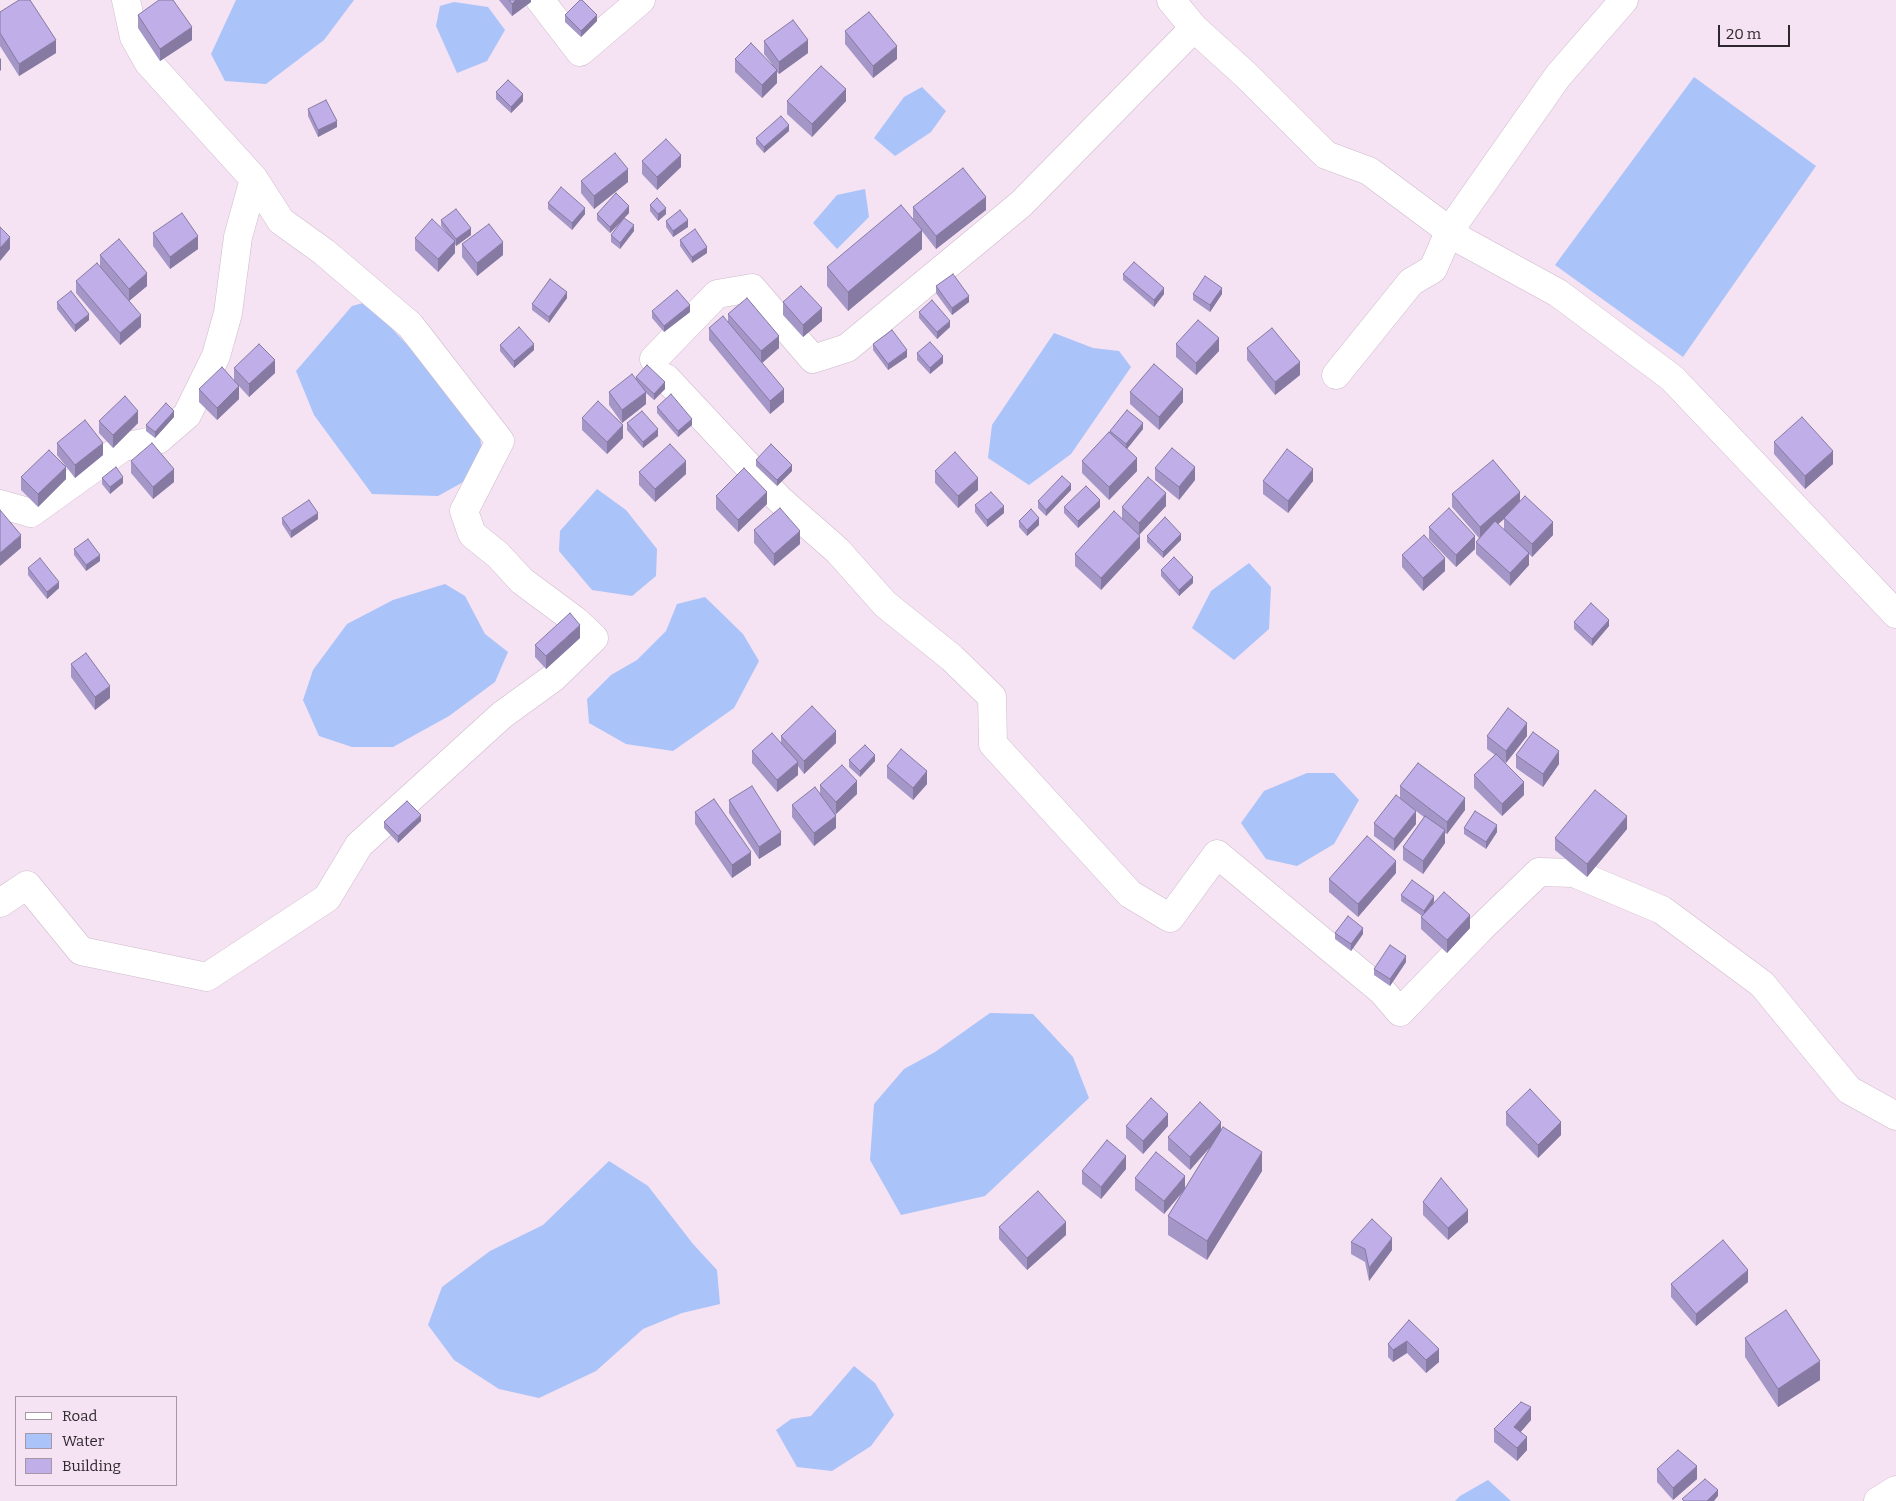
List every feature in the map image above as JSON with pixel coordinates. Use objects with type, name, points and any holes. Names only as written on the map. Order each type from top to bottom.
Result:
[{"type":"street","points":[[0,903],[27,885],[81,951],[207,976],[327,898],[358,845],[502,715],[553,678],[594,638],[576,621],[522,581],[498,555],[472,534],[464,511],[500,441],[410,325],[324,252],[281,221],[254,179],[148,62],[134,37],[126,0]]},
{"type":"street","points":[[540,0],[580,52],[641,0]]},
{"type":"street","points":[[1171,0],[1194,28],[1247,76],[1326,155],[1369,171],[1450,230],[1463,242],[1558,293],[1672,378],[1896,614]]},
{"type":"street","points":[[1336,375],[1411,282],[1432,269],[1450,230],[1558,76],[1624,0]]},
{"type":"street","points":[[1194,28],[1021,204],[847,348],[813,359],[752,288],[717,294],[660,369],[780,500],[838,551],[885,604],[952,658],[992,697],[993,744],[1130,894],[1170,918],[1217,854],[1382,991],[1400,1012],[1481,928],[1539,872],[1574,873],[1662,910],[1762,984],[1849,1090],[1896,1116]]},
{"type":"street","points":[[0,504],[31,513],[123,447],[158,440],[187,414],[216,356],[228,313],[238,237],[254,179]]},
{"type":"street","points":[[1878,1501],[1896,1490]]},
{"type":"water","points":[[236,0],[354,0],[324,40],[266,84],[225,81],[211,54]]},
{"type":"water","points":[[454,2],[488,7],[505,30],[487,61],[457,73],[436,26],[440,6]]},
{"type":"water","points":[[1694,77],[1816,166],[1683,357],[1555,265]]},
{"type":"water","points":[[922,87],[946,111],[931,132],[895,156],[874,138],[904,97]]},
{"type":"water","points":[[865,189],[869,217],[837,249],[813,223],[837,195]]},
{"type":"water","points":[[367,302],[442,382],[477,427],[484,455],[465,481],[438,496],[372,494],[314,415],[296,371],[352,306]]},
{"type":"water","points":[[1054,333],[1093,348],[1119,351],[1131,367],[1071,454],[1029,485],[988,458],[992,425]]},
{"type":"water","points":[[597,489],[626,510],[657,549],[656,576],[632,596],[592,590],[559,551],[560,531]]},
{"type":"water","points":[[1249,563],[1271,587],[1269,629],[1234,660],[1192,628],[1211,591]]},
{"type":"water","points":[[445,584],[465,596],[485,634],[508,652],[495,682],[449,716],[393,747],[352,747],[319,736],[303,700],[313,670],[347,624],[393,600]]},
{"type":"water","points":[[705,597],[743,634],[759,661],[734,708],[673,751],[626,744],[589,723],[587,699],[611,675],[637,660],[666,631],[677,604]]},
{"type":"water","points":[[1307,773],[1334,773],[1359,800],[1334,844],[1297,866],[1266,859],[1241,823],[1264,791]]},
{"type":"water","points":[[990,1013],[1033,1014],[1073,1057],[1089,1098],[985,1196],[901,1215],[870,1160],[874,1104],[904,1069],[935,1052]]},
{"type":"water","points":[[609,1161],[648,1186],[693,1244],[717,1270],[720,1304],[682,1313],[643,1329],[596,1371],[539,1398],[499,1389],[454,1360],[428,1325],[442,1287],[490,1251],[543,1225]]},
{"type":"water","points":[[854,1366],[875,1383],[894,1415],[871,1446],[832,1471],[797,1467],[776,1430],[791,1419],[811,1416]]},
{"type":"water","points":[[1488,1480],[1511,1501],[1455,1501],[1460,1496]]},
{"type":"building","points":[[19,0],[30,0],[56,40],[19,64],[0,33],[0,12]]},
{"type":"building","points":[[159,0],[173,0],[192,27],[160,49],[138,15]]},
{"type":"building","points":[[580,0],[597,15],[581,31],[565,15]]},
{"type":"building","points":[[869,12],[897,46],[873,66],[845,31]]},
{"type":"building","points":[[793,20],[808,40],[779,62],[764,41]]},
{"type":"building","points":[[751,43],[777,70],[762,85],[735,59]]},
{"type":"building","points":[[821,66],[846,89],[812,124],[787,101]]},
{"type":"building","points":[[508,80],[523,94],[511,107],[496,92]]},
{"type":"building","points":[[326,100],[337,121],[318,130],[308,109]]},
{"type":"building","points":[[781,116],[789,125],[764,147],[756,138]]},
{"type":"building","points":[[666,139],[681,155],[657,177],[642,161]]},
{"type":"building","points":[[615,153],[628,169],[594,196],[581,181]]},
{"type":"building","points":[[963,168],[986,197],[936,236],[913,207]]},
{"type":"building","points":[[561,187],[585,208],[572,223],[548,203]]},
{"type":"building","points":[[616,193],[629,206],[610,227],[597,214]]},
{"type":"building","points":[[657,198],[666,208],[658,214],[650,205]]},
{"type":"building","points":[[901,205],[922,230],[848,292],[827,267]]},
{"type":"building","points":[[456,209],[471,228],[456,239],[441,220]]},
{"type":"building","points":[[680,210],[688,220],[673,231],[666,221]]},
{"type":"building","points":[[182,213],[198,236],[170,257],[153,233]]},
{"type":"building","points":[[624,218],[634,225],[620,243],[611,235]]},
{"type":"building","points":[[432,219],[455,241],[438,259],[415,238]]},
{"type":"building","points":[[489,224],[503,242],[477,263],[462,244]]},
{"type":"building","points":[[0,227],[10,237],[0,248]]},
{"type":"building","points":[[695,229],[707,247],[692,257],[680,240]]},
{"type":"building","points":[[119,239],[147,273],[129,289],[100,255]]},
{"type":"building","points":[[1134,262],[1164,288],[1154,300],[1123,274]]},
{"type":"building","points":[[97,263],[141,315],[120,333],[76,281]]},
{"type":"building","points":[[953,274],[969,296],[952,308],[936,286]]},
{"type":"building","points":[[1205,276],[1222,288],[1210,305],[1193,294]]},
{"type":"building","points":[[550,279],[567,292],[549,317],[532,304]]},
{"type":"building","points":[[801,286],[822,308],[803,325],[783,302]]},
{"type":"building","points":[[677,290],[690,305],[664,326],[652,311]]},
{"type":"building","points":[[71,291],[89,314],[75,325],[57,302]]},
{"type":"building","points":[[747,298],[779,336],[761,351],[728,314]]},
{"type":"building","points":[[932,300],[950,321],[937,332],[919,312]]},
{"type":"building","points":[[723,316],[784,389],[770,401],[709,328]]},
{"type":"building","points":[[1198,320],[1219,338],[1196,363],[1176,344]]},
{"type":"building","points":[[519,327],[534,344],[514,361],[500,345]]},
{"type":"building","points":[[1272,328],[1300,362],[1275,382],[1247,348]]},
{"type":"building","points":[[892,330],[907,350],[888,364],[873,344]]},
{"type":"building","points":[[930,342],[943,356],[930,368],[917,353]]},
{"type":"building","points":[[259,344],[275,360],[249,384],[234,368]]},
{"type":"building","points":[[1154,364],[1183,389],[1159,417],[1130,392]]},
{"type":"building","points":[[647,365],[665,382],[654,394],[636,377]]},
{"type":"building","points":[[222,367],[239,386],[217,408],[199,389]]},
{"type":"building","points":[[632,374],[646,392],[622,410],[609,392]]},
{"type":"building","points":[[671,394],[692,419],[678,431],[657,407]]},
{"type":"building","points":[[125,396],[138,411],[113,435],[99,421]]},
{"type":"building","points":[[598,401],[623,425],[607,442],[582,418]]},
{"type":"building","points":[[166,403],[174,411],[155,432],[146,425]]},
{"type":"building","points":[[1127,410],[1143,423],[1126,444],[1110,431]]},
{"type":"building","points":[[642,411],[658,429],[643,442],[627,423]]},
{"type":"building","points":[[1802,417],[1833,451],[1805,476],[1774,442]]},
{"type":"building","points":[[85,420],[103,443],[75,465],[57,443]]},
{"type":"building","points":[[1109,432],[1137,458],[1109,487],[1082,461]]},
{"type":"building","points":[[152,443],[174,469],[153,487],[131,461]]},
{"type":"building","points":[[670,444],[686,461],[655,489],[639,472]]},
{"type":"building","points":[[771,444],[792,465],[777,480],[756,460]]},
{"type":"building","points":[[1172,448],[1195,467],[1179,487],[1155,468]]},
{"type":"building","points":[[1287,449],[1313,469],[1288,501],[1263,481]]},
{"type":"building","points":[[49,450],[66,467],[38,494],[21,477]]},
{"type":"building","points":[[955,452],[978,478],[958,496],[935,471]]},
{"type":"building","points":[[1493,460],[1520,492],[1480,527],[1452,494]]},
{"type":"building","points":[[116,467],[123,477],[110,487],[102,478]]},
{"type":"building","points":[[744,468],[767,492],[738,520],[716,496]]},
{"type":"building","points":[[1062,476],[1071,484],[1046,510],[1038,501]]},
{"type":"building","points":[[1148,477],[1166,493],[1139,523],[1122,507]]},
{"type":"building","points":[[1086,486],[1100,500],[1078,521],[1064,507]]},
{"type":"building","points":[[991,492],[1004,506],[987,520],[975,505]]},
{"type":"building","points":[[1525,496],[1553,522],[1532,544],[1504,518]]},
{"type":"building","points":[[309,500],[318,513],[291,531],[282,518]]},
{"type":"building","points":[[780,508],[800,531],[774,554],[754,530]]},
{"type":"building","points":[[1449,508],[1475,536],[1456,555],[1429,527]]},
{"type":"building","points":[[1031,509],[1039,518],[1027,530],[1019,521]]},
{"type":"building","points":[[0,510],[21,535],[0,553]]},
{"type":"building","points":[[1114,511],[1140,536],[1101,578],[1075,554]]},
{"type":"building","points":[[1165,517],[1181,534],[1163,552],[1147,536]]},
{"type":"building","points":[[1495,521],[1529,553],[1510,573],[1476,542]]},
{"type":"building","points":[[1424,535],[1445,558],[1423,578],[1402,555]]},
{"type":"building","points":[[88,539],[100,555],[86,565],[74,549]]},
{"type":"building","points":[[1174,557],[1193,577],[1179,590],[1161,570]]},
{"type":"building","points":[[40,558],[59,582],[47,592],[28,568]]},
{"type":"building","points":[[1591,603],[1609,620],[1592,639],[1574,622]]},
{"type":"building","points":[[570,613],[580,625],[546,656],[535,645]]},
{"type":"building","points":[[86,653],[110,686],[95,697],[71,664]]},
{"type":"building","points":[[812,706],[836,731],[804,761],[781,736]]},
{"type":"building","points":[[1508,708],[1527,723],[1506,751],[1487,736]]},
{"type":"building","points":[[1533,732],[1559,751],[1543,774],[1516,755]]},
{"type":"building","points":[[772,733],[798,762],[777,780],[752,751]]},
{"type":"building","points":[[865,745],[875,755],[860,771],[849,760]]},
{"type":"building","points":[[901,749],[927,771],[913,788],[887,766]]},
{"type":"building","points":[[1496,754],[1524,782],[1502,804],[1474,775]]},
{"type":"building","points":[[1418,763],[1465,798],[1447,822],[1400,786]]},
{"type":"building","points":[[842,765],[857,781],[836,802],[820,785]]},
{"type":"building","points":[[752,786],[781,832],[759,847],[729,800]]},
{"type":"building","points":[[815,787],[836,816],[814,833],[792,805]]},
{"type":"building","points":[[1595,790],[1627,816],[1587,864],[1555,838]]},
{"type":"building","points":[[1396,795],[1416,811],[1394,839],[1374,823]]},
{"type":"building","points":[[714,799],[751,852],[732,865],[695,812]]},
{"type":"building","points":[[407,801],[421,815],[398,836],[384,822]]},
{"type":"building","points":[[1475,811],[1497,825],[1486,842],[1464,828]]},
{"type":"building","points":[[1425,816],[1445,830],[1423,861],[1403,847]]},
{"type":"building","points":[[1367,836],[1396,861],[1358,904],[1329,879]]},
{"type":"building","points":[[1412,880],[1434,896],[1424,911],[1401,895]]},
{"type":"building","points":[[1444,892],[1470,915],[1447,940],[1421,917]]},
{"type":"building","points":[[1348,916],[1363,928],[1351,944],[1335,933]]},
{"type":"building","points":[[1390,945],[1406,956],[1390,979],[1374,969]]},
{"type":"building","points":[[1530,1089],[1561,1122],[1538,1145],[1506,1112]]},
{"type":"building","points":[[1151,1098],[1168,1114],[1143,1141],[1126,1126]]},
{"type":"building","points":[[1200,1102],[1221,1122],[1190,1157],[1168,1137]]},
{"type":"building","points":[[1223,1127],[1262,1152],[1207,1241],[1168,1216]]},
{"type":"building","points":[[1107,1140],[1126,1156],[1101,1187],[1082,1171]]},
{"type":"building","points":[[1156,1152],[1185,1176],[1164,1201],[1135,1178]]},
{"type":"building","points":[[1441,1178],[1468,1210],[1448,1228],[1423,1202]]},
{"type":"building","points":[[1038,1191],[1066,1222],[1027,1258],[999,1227]]},
{"type":"building","points":[[1372,1219],[1392,1238],[1369,1268],[1365,1249],[1351,1242]]},
{"type":"building","points":[[1723,1240],[1748,1270],[1696,1314],[1671,1284]]},
{"type":"building","points":[[1786,1310],[1820,1361],[1778,1389],[1745,1338]]},
{"type":"building","points":[[1409,1320],[1439,1349],[1426,1360],[1407,1341],[1393,1350],[1388,1344]]},
{"type":"building","points":[[1521,1402],[1531,1407],[1514,1427],[1527,1437],[1517,1448],[1494,1429]]},
{"type":"building","points":[[1678,1450],[1697,1466],[1673,1488],[1657,1469]]},
{"type":"building","points":[[1705,1479],[1718,1490],[1707,1501],[1684,1501],[1682,1499]]}]
